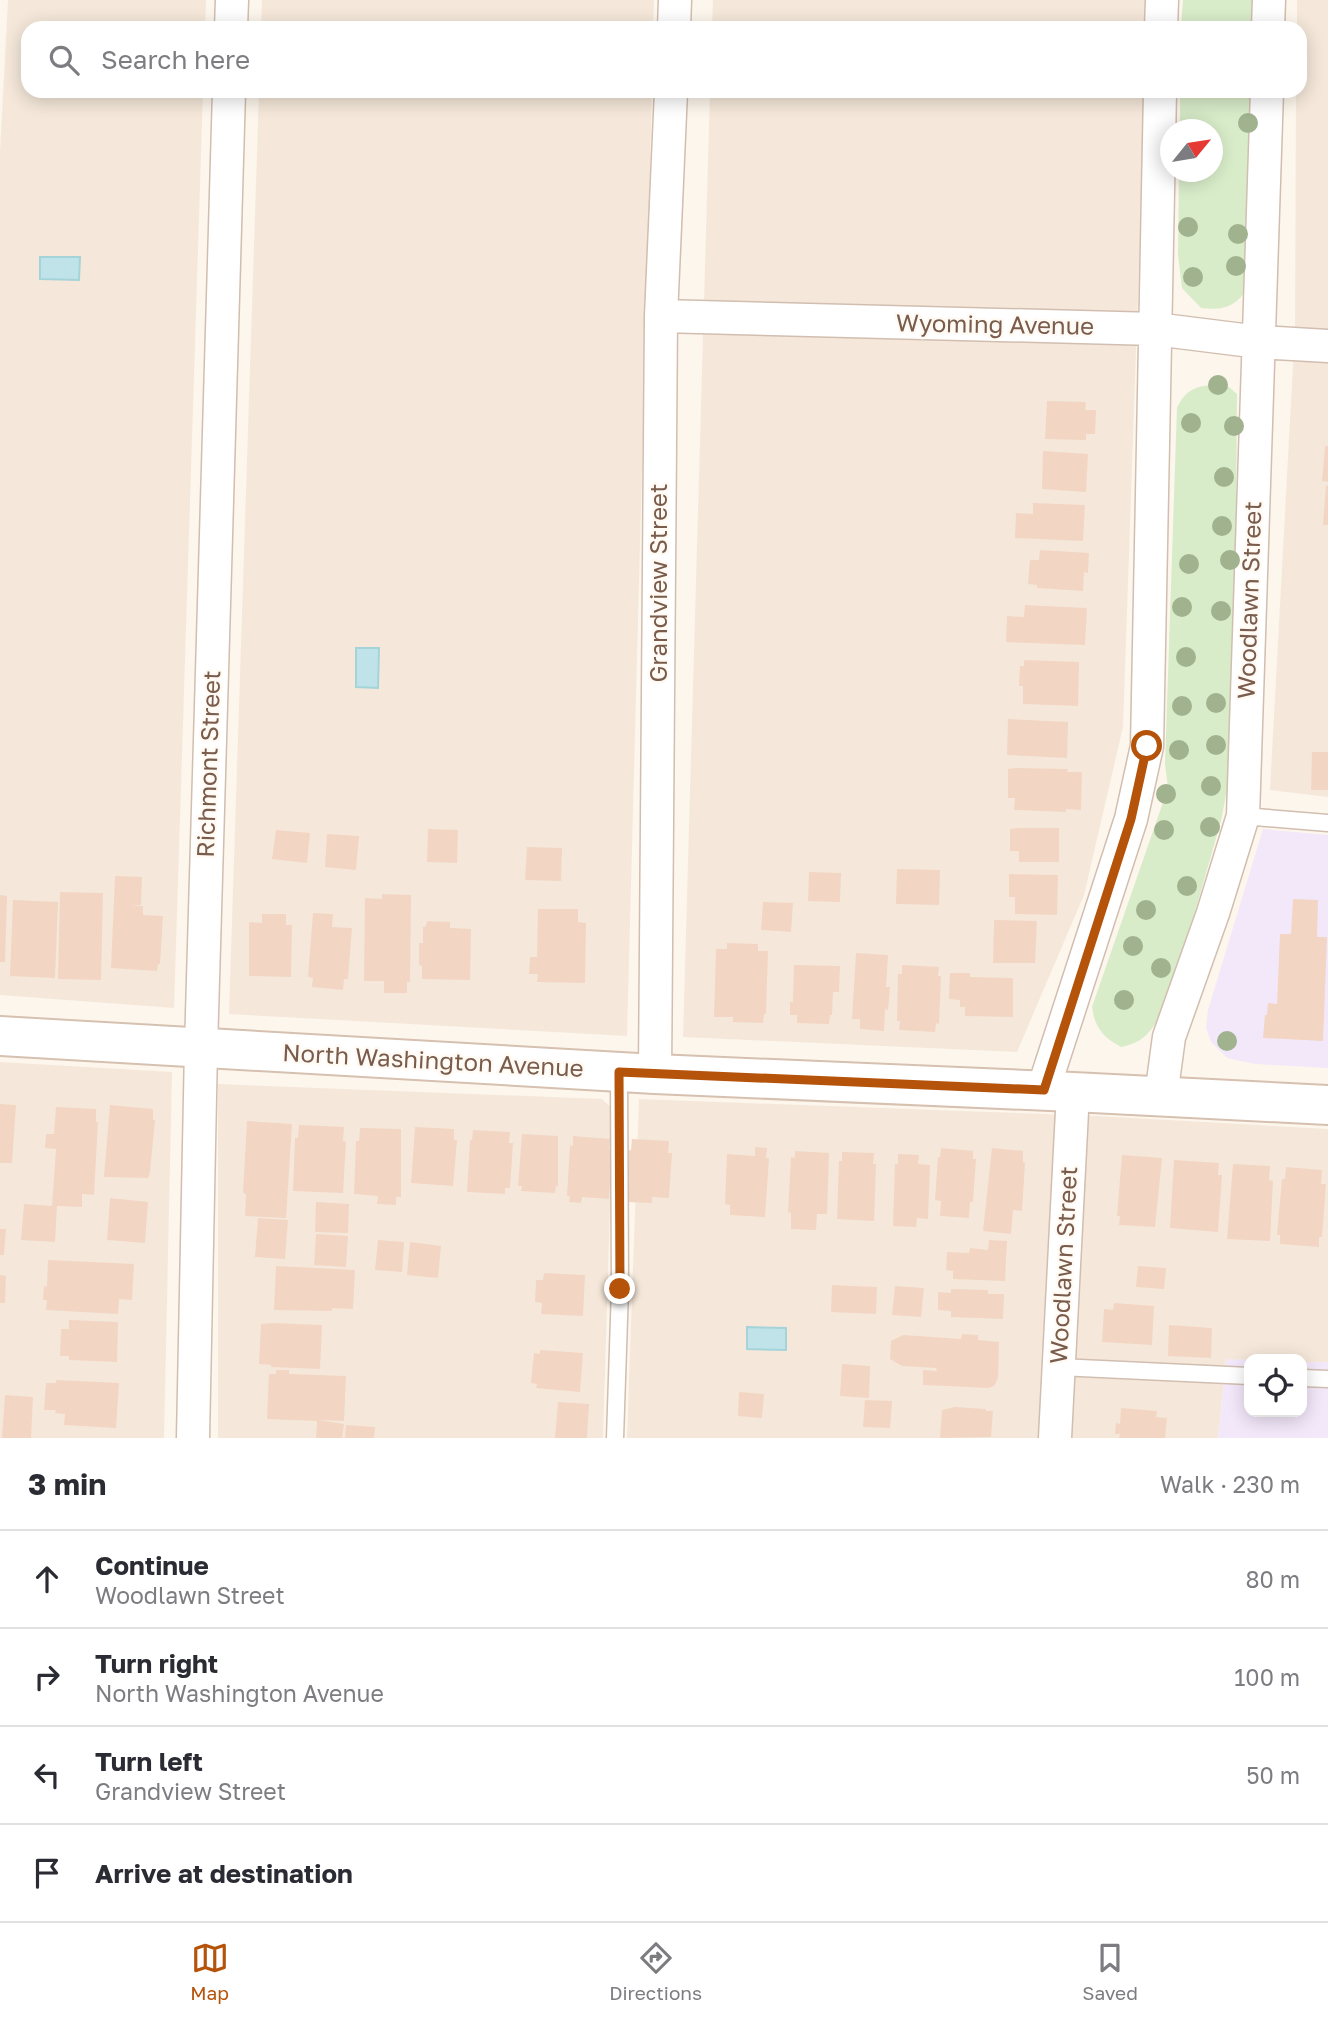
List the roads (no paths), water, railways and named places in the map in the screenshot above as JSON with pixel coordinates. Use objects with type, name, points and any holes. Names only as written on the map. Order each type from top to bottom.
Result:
[{"type":"street","points":[[231,21],[232,0]]},
{"type":"street","points":[[674,21],[676,0]]},
{"type":"street","points":[[1161,21],[1162,0]]},
{"type":"street","points":[[1268,21],[1269,0]]},
{"type":"street","name":"Richmont Street","points":[[193,1438],[201,1048],[229,98]]},
{"type":"street","name":"Grandview Street","points":[[637,1073],[661,316],[671,98]]},
{"type":"street","name":"Woodlawn Street","points":[[1055,1438],[1059,1367],[1058,1091],[1131,819],[1147,746],[1160,98]]},
{"type":"street","name":"Woodlawn Street","points":[[1161,1096],[1169,1037],[1213,914],[1243,816],[1266,98]]},
{"type":"street","name":"Wyoming Avenue","points":[[661,316],[1155,329],[1259,342],[1328,346]]},
{"type":"street","name":"North Washington Avenue","points":[[0,1036],[637,1073],[1328,1105]]},
{"type":"lane","points":[[1243,816],[1328,824]]},
{"type":"lane","name":"Grandview Street","points":[[615,1438],[620,1289],[637,1073]]},
{"type":"lane","points":[[1059,1367],[1244,1376]]},
{"type":"lane","points":[[1307,1378],[1328,1379]]},
{"type":"water","points":[[40,257],[80,257],[79,280],[40,279]]},
{"type":"water","points":[[356,648],[379,648],[378,688],[356,687]]},
{"type":"water","points":[[747,1327],[786,1328],[786,1350],[747,1349]]}]
